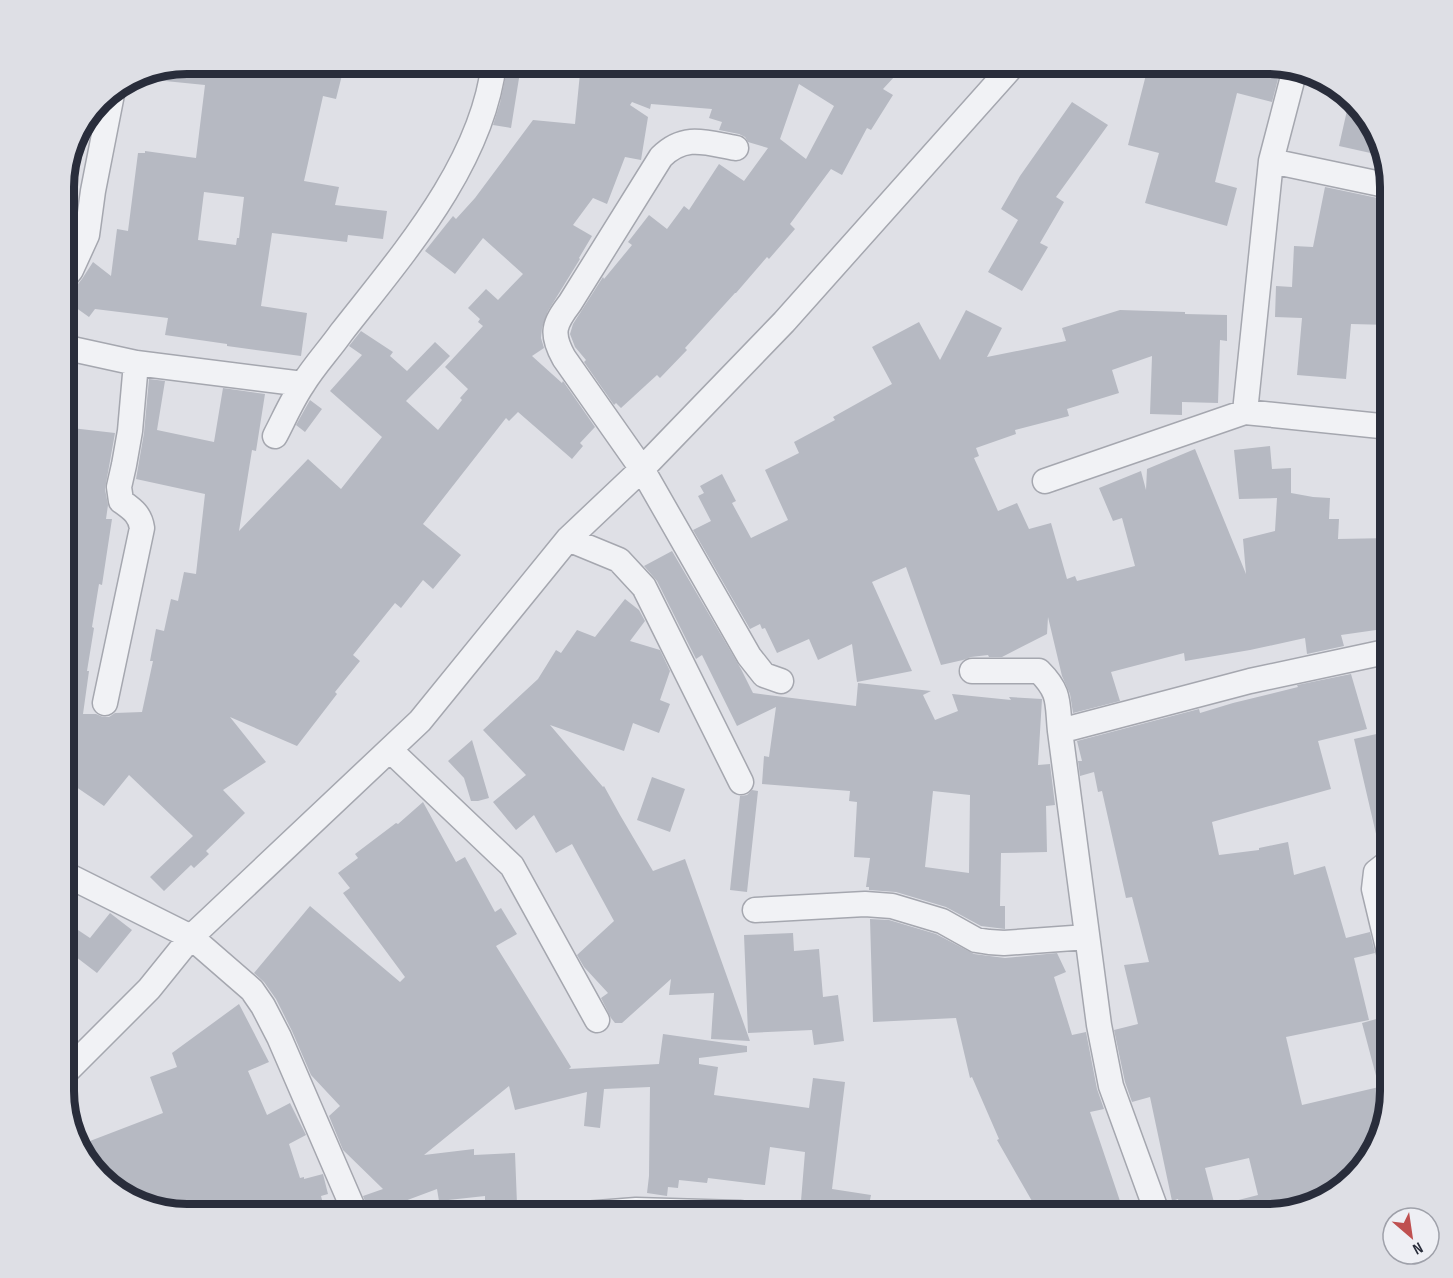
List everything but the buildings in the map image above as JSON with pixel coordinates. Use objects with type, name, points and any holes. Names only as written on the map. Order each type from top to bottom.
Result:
[{"type":"street","points":[[275,436],[303,384],[411,243],[451,183],[479,125],[492,74]]},
{"type":"street","points":[[74,1064],[149,988],[190,937],[420,721],[568,539],[642,469],[784,321],[1005,74]]},
{"type":"street","points":[[1245,412],[1271,160],[1293,77]]},
{"type":"street","points":[[74,263],[87,235],[110,104]]},
{"type":"street","points":[[736,148],[695,141],[679,143],[661,157],[558,319],[555,332],[557,346],[642,469],[749,656],[764,675],[781,681]]},
{"type":"street","points":[[1271,160],[1379,184]]},
{"type":"street","points":[[74,349],[136,363],[303,384]]},
{"type":"street","points":[[105,703],[142,528],[137,513],[121,501],[119,487],[129,431],[136,363]]},
{"type":"street","points":[[1045,481],[1245,412],[1379,426]]},
{"type":"street","points":[[568,539],[619,560],[644,587],[741,782]]},
{"type":"street","points":[[1059,730],[1250,681],[1380,653]]},
{"type":"street","points":[[972,670],[1039,671],[1056,693],[1099,1025],[1111,1086],[1154,1204]]},
{"type":"street","points":[[390,750],[512,866],[597,1020]]},
{"type":"street","points":[[1380,869],[1376,872],[1374,889],[1380,913]]},
{"type":"street","points":[[74,879],[190,937],[252,990],[279,1037],[351,1204]]},
{"type":"street","points":[[755,910],[865,904],[892,906],[942,921],[976,940],[1004,943],[1087,937]]}]
